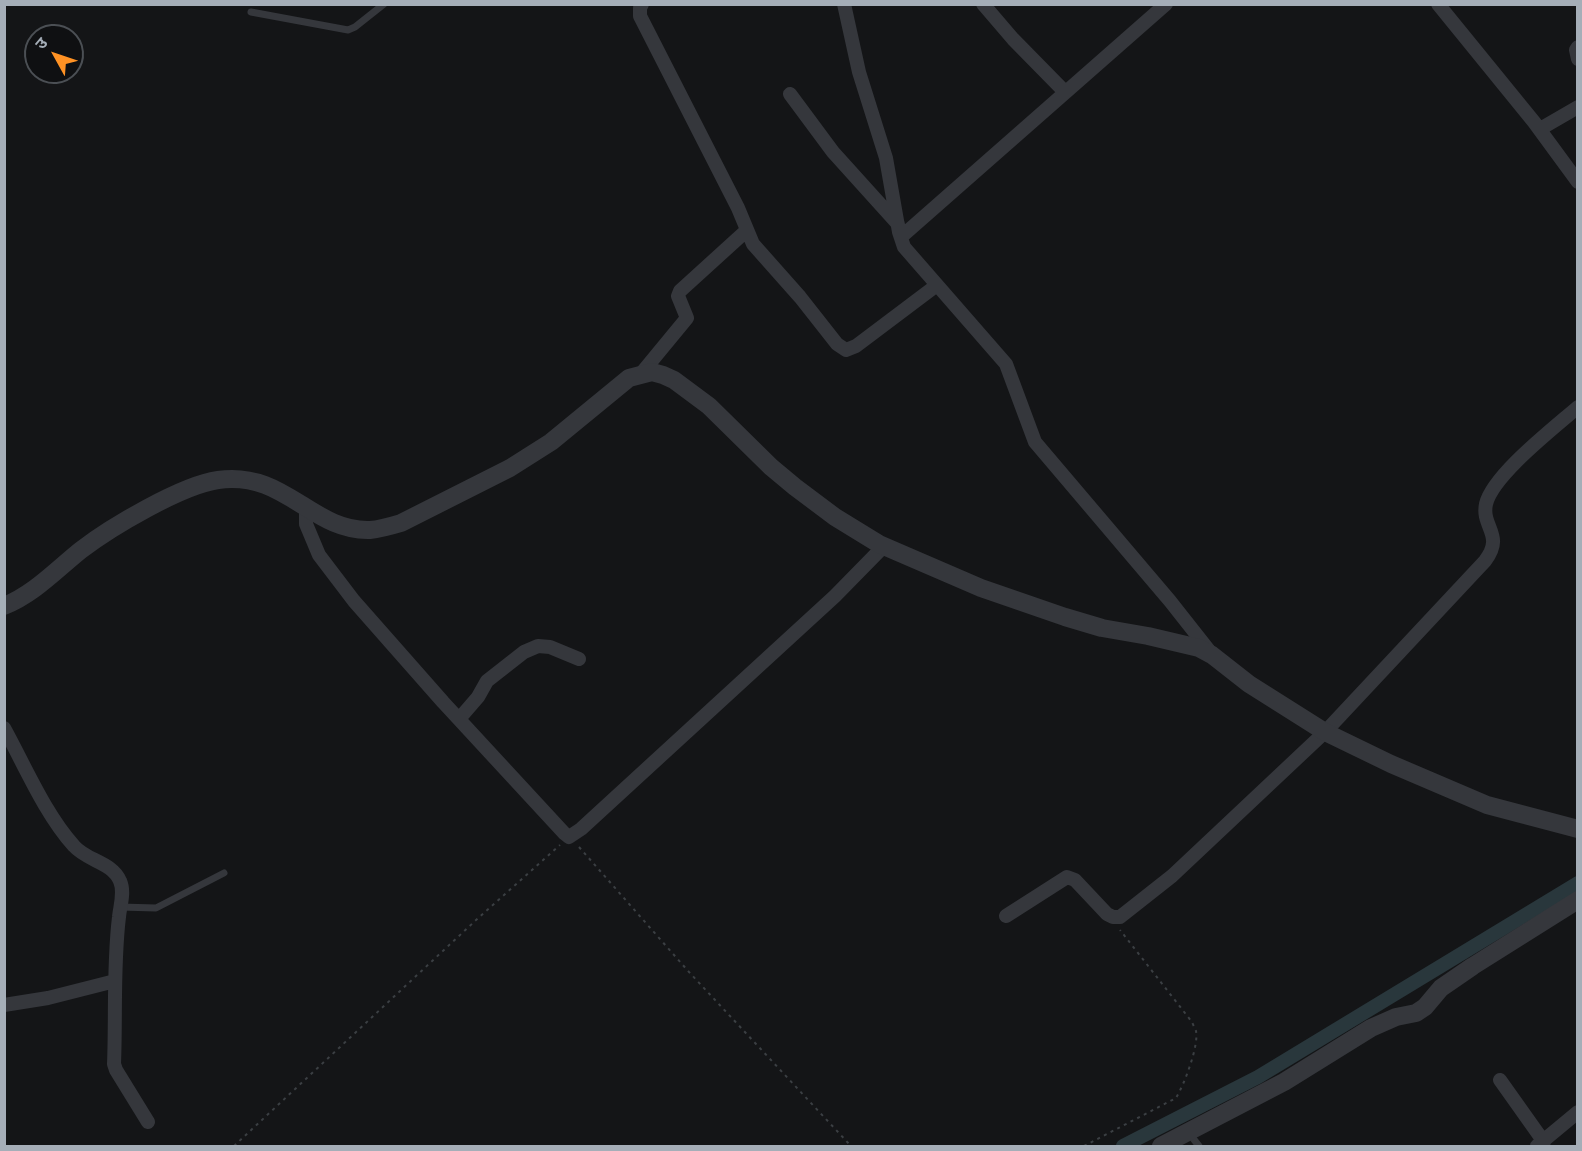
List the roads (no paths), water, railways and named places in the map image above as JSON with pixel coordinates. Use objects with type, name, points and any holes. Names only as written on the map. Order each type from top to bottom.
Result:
[{"type":"street","points":[[642,4],[640,16],[738,208],[753,244],[800,297],[837,344],[846,350],[856,346],[937,285]]},
{"type":"street","points":[[983,4],[1013,39],[1065,92]]},
{"type":"street","points":[[899,230],[1065,92],[1166,4]]},
{"type":"street","points":[[1438,4],[1540,129],[1578,182]]},
{"type":"street","points":[[847,6],[859,72],[886,158],[904,247],[1006,364],[1035,442],[1170,601],[1212,655]]},
{"type":"street","points":[[1578,47],[1576,50],[1578,59]]},
{"type":"street","points":[[790,94],[833,152],[899,230]]},
{"type":"street","points":[[1540,129],[1578,107]]},
{"type":"street","points":[[640,375],[687,318],[678,296],[680,291],[746,231]]},
{"type":"street","points":[[4,606],[16,602],[83,549],[128,520],[162,501],[217,480],[242,478],[261,482],[284,492],[328,519],[350,527],[368,530],[382,529],[401,523],[510,468],[551,442],[629,378],[652,372],[674,380],[709,406],[771,467],[795,487],[835,517],[884,546],[981,588],[1065,617],[1102,628],[1199,648],[1212,655],[1249,684],[1325,732],[1461,796],[1515,814],[1578,829]]},
{"type":"street","points":[[1006,916],[1063,879],[1072,877],[1107,914],[1119,917],[1172,876],[1325,732],[1485,561],[1494,545],[1485,507],[1494,488],[1519,460],[1578,407]]},
{"type":"street","points":[[306,507],[306,524],[319,555],[354,601],[564,833],[572,836],[835,596],[884,546]]},
{"type":"street","points":[[459,719],[478,697],[487,681],[524,652],[538,646],[550,647],[579,659]]},
{"type":"street","points":[[4,728],[49,811],[74,848],[116,874],[123,890],[115,981],[114,1064],[148,1122]]},
{"type":"street","points":[[1161,1146],[1193,1139],[1371,1028],[1396,1017],[1416,1013],[1425,1007],[1442,988],[1473,966],[1578,900]]},
{"type":"street","points":[[4,1005],[48,998],[115,981]]},
{"type":"street","points":[[1500,1080],[1541,1144],[1578,1112]]},
{"type":"lane","points":[[251,12],[348,30],[384,4]]},
{"type":"lane","points":[[120,908],[156,908],[224,873]]},
{"type":"waterway","points":[[1123,1146],[1258,1077],[1578,883]]}]
